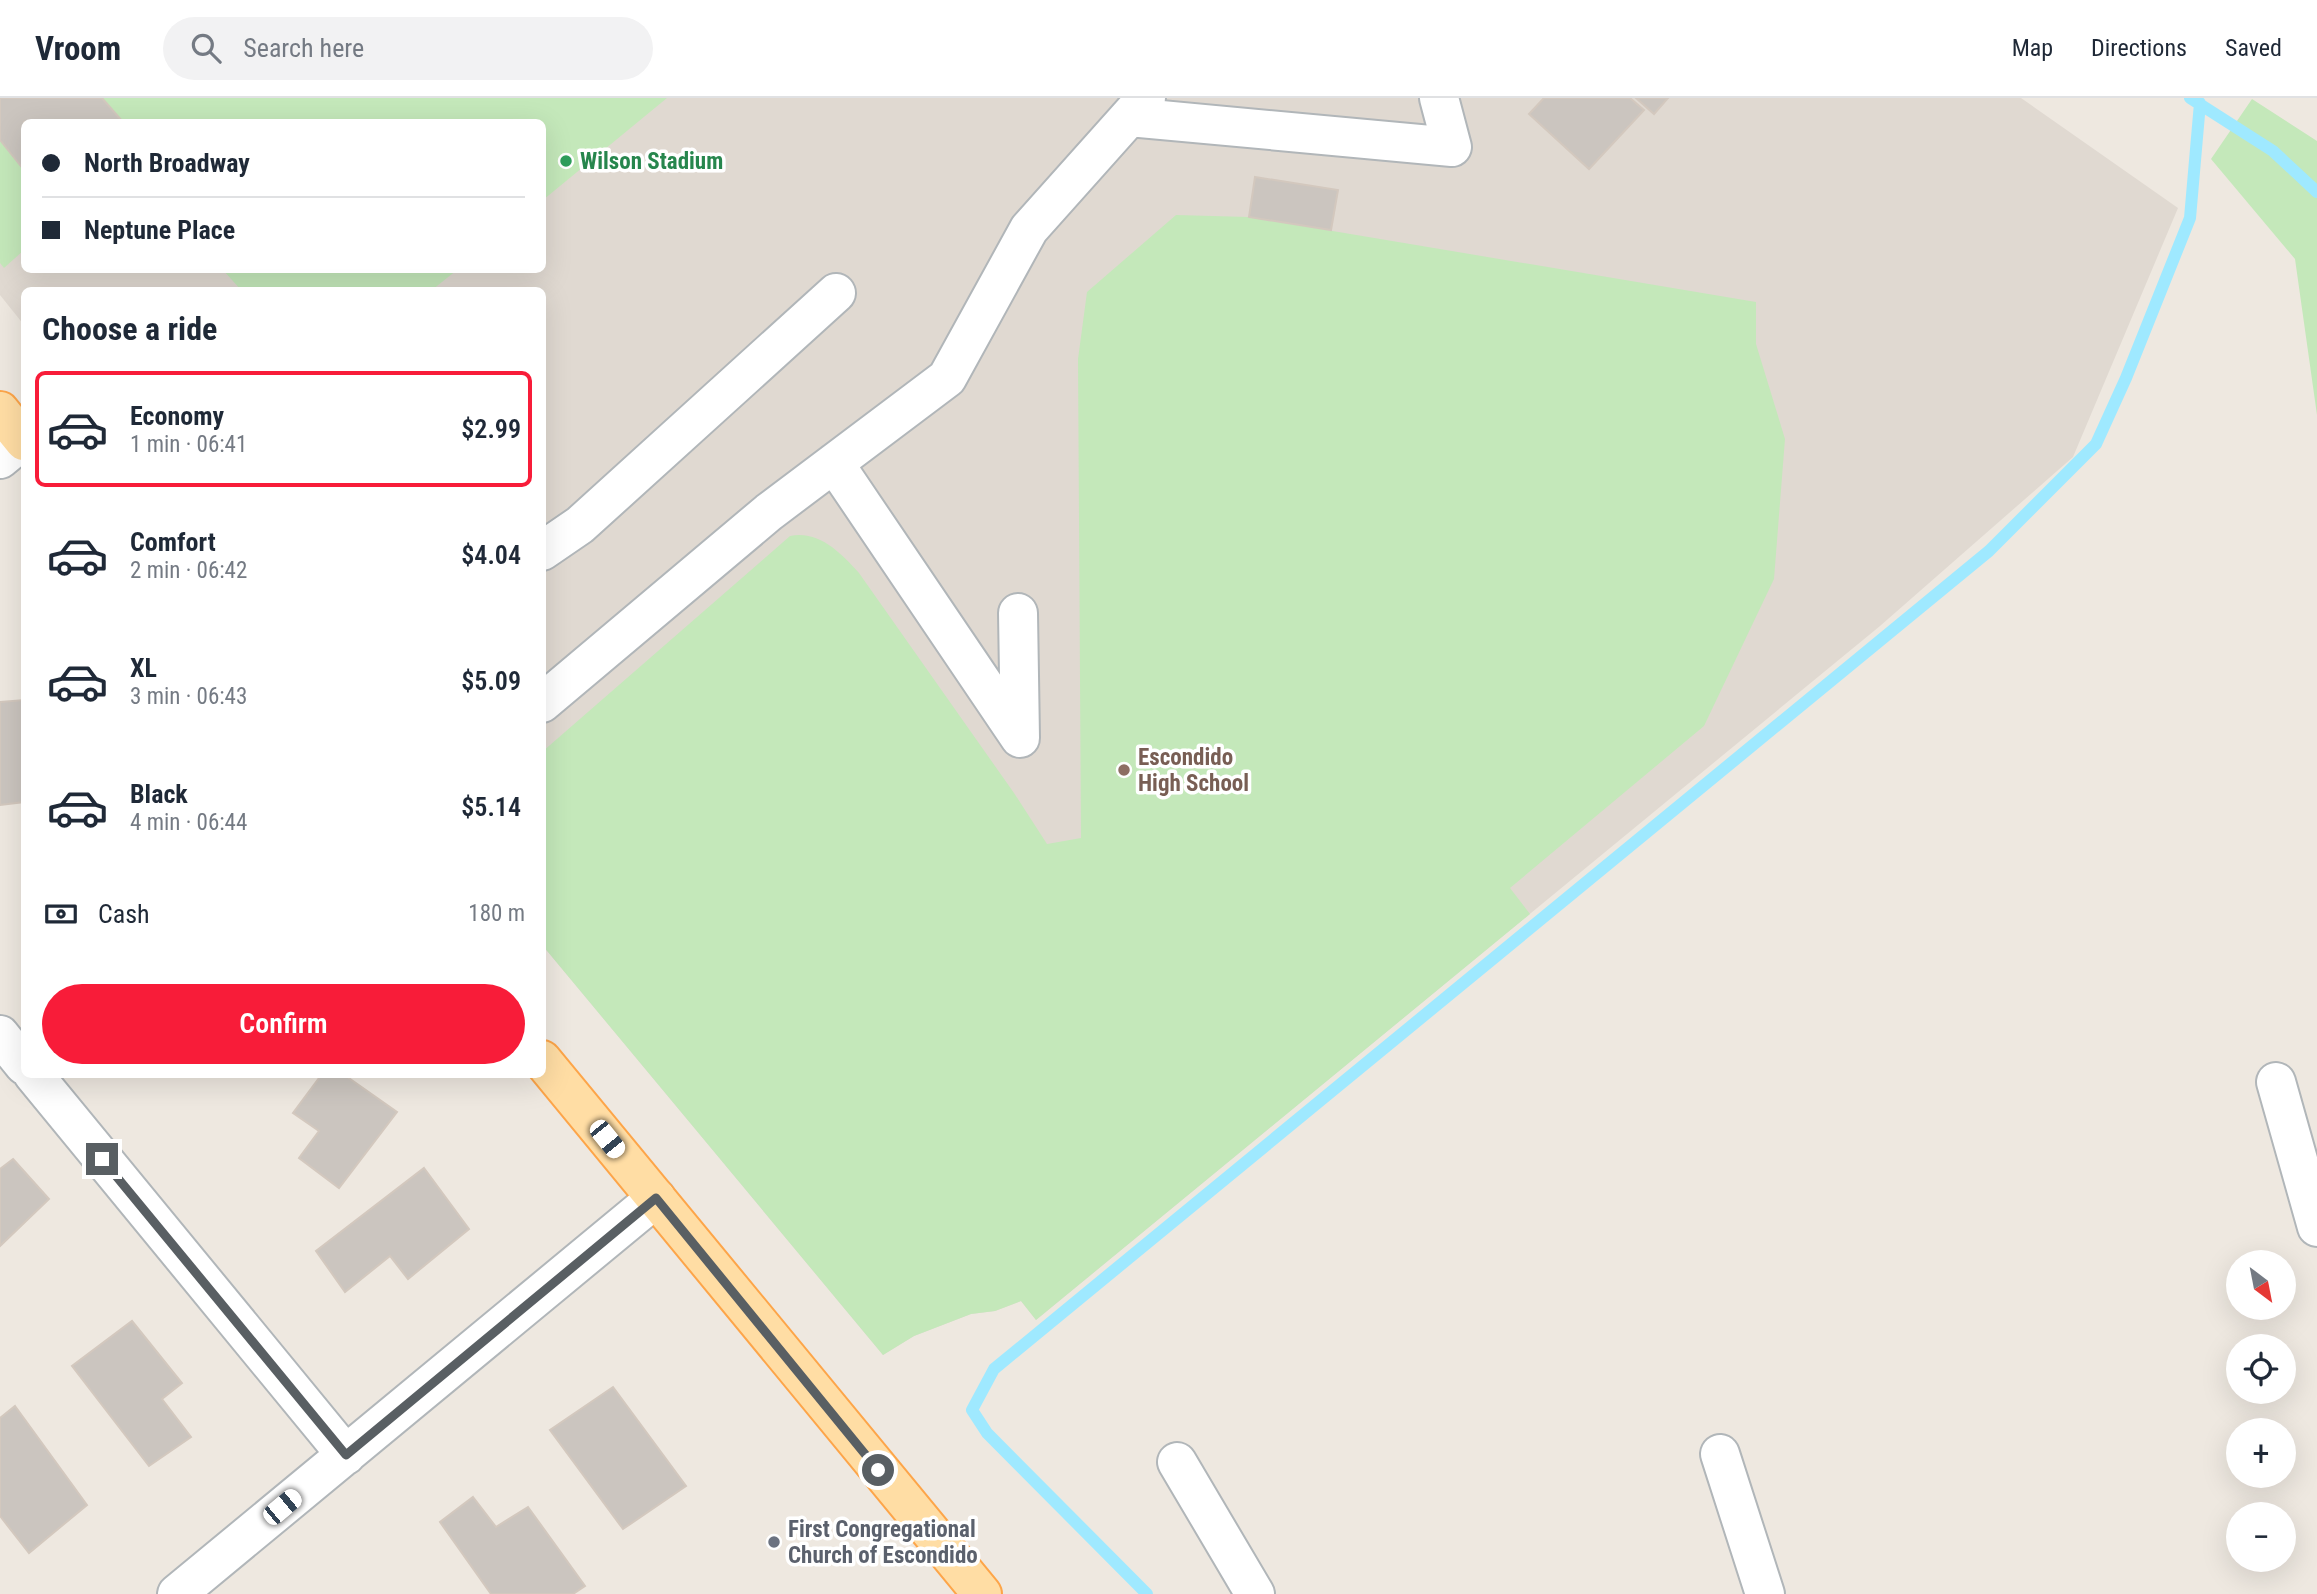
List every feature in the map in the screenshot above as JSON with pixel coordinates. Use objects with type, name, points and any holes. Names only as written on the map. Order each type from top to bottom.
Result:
[{"type":"main road","points":[[546,1065],[982,1594]]},
{"type":"street","points":[[546,700],[769,512],[947,379],[1029,229],[1137,108],[1452,147],[1439,98]]},
{"type":"street","points":[[546,548],[580,524],[836,293]]},
{"type":"street","points":[[834,463],[1020,738],[1018,613]]},
{"type":"street","points":[[0,1035],[21,1061]]},
{"type":"street","points":[[36,1078],[346,1455]]},
{"type":"street","points":[[2276,1082],[2317,1227]]},
{"type":"street","points":[[177,1594],[656,1198]]},
{"type":"street","points":[[1720,1454],[1765,1594]]},
{"type":"street","points":[[1177,1462],[1255,1594]]},
{"type":"shaded area","name":"Escondido High School","points":[[0,98],[2021,98],[2178,208],[2073,457],[1880,626],[1036,1320],[1021,1301],[995,1311],[971,1314],[914,1336],[883,1355],[546,950],[546,287],[21,287],[21,321],[0,295]]},
{"type":"green space","name":"Wilson Stadium","points":[[0,98],[667,98],[546,198],[546,119],[21,119],[21,253],[4,268],[0,263]]},
{"type":"green space","points":[[2252,99],[2317,141],[2317,415],[2295,259],[2211,159]]},
{"type":"green space","points":[[1176,215],[1249,217],[1756,302],[1756,344],[1785,439],[1774,579],[1704,726],[1510,888],[1530,914],[1036,1320],[1021,1301],[995,1311],[971,1314],[914,1336],[883,1355],[546,950],[546,749],[790,536],[810,536],[837,551],[859,573],[1047,844],[1081,838],[1078,359],[1087,292]]},
{"type":"green space","points":[[226,273],[453,273],[436,287],[238,287]]},
{"type":"building","points":[[0,98],[102,98],[120,119],[21,119],[21,166],[0,140]]},
{"type":"building","points":[[1544,98],[1630,98],[1644,110],[1589,169],[1529,114]]},
{"type":"building","points":[[1636,98],[1668,98],[1654,114]]},
{"type":"building","points":[[1255,177],[1338,190],[1331,230],[1249,217]]},
{"type":"building","points":[[21,700],[21,802],[0,805],[0,702]]},
{"type":"building","points":[[319,1078],[349,1078],[397,1112],[339,1188],[299,1158],[319,1131],[293,1113]]},
{"type":"building","points":[[13,1159],[49,1199],[0,1246],[0,1169]]},
{"type":"building","points":[[424,1168],[469,1229],[408,1279],[390,1256],[345,1292],[316,1251]]},
{"type":"building","points":[[132,1321],[182,1383],[162,1399],[191,1437],[149,1466],[72,1366]]},
{"type":"building","points":[[613,1387],[686,1486],[623,1529],[550,1430]]},
{"type":"building","points":[[15,1406],[87,1505],[29,1553],[0,1516],[0,1418]]},
{"type":"building","points":[[473,1497],[496,1527],[528,1507],[585,1586],[573,1594],[491,1594],[440,1522]]},
{"type":"waterway","points":[[2190,98],[2273,151],[2317,192]]},
{"type":"waterway","points":[[1147,1594],[987,1433],[972,1410],[994,1369],[1989,551],[2096,444],[2126,378],[2190,218],[2200,103]]},
{"type":"place","name":"Wilson Stadium","points":[[566,161]]},
{"type":"place","name":"Escondido High School","points":[[1124,770]]},
{"type":"place","name":"First Congregational Church of Escondido","points":[[774,1542]]},
{"type":"route","points":[[102,1159],[346,1455],[656,1198],[878,1470]]}]
